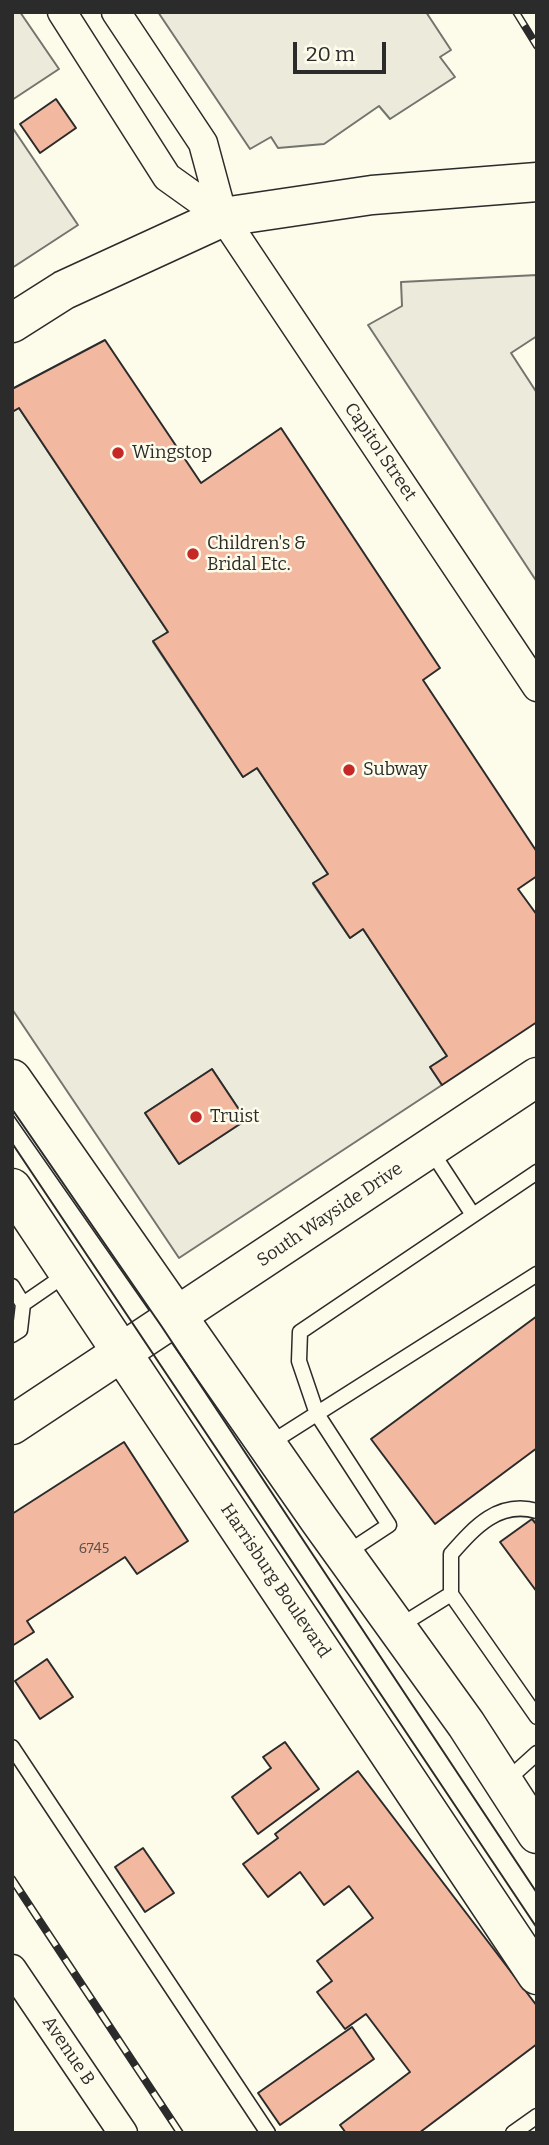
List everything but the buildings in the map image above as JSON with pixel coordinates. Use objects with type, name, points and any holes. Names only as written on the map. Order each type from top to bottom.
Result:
[{"type":"main road","points":[[12,323],[64,290],[223,217],[372,195],[537,182]]},
{"type":"main road","name":"South Wayside Drive","points":[[12,1425],[537,1077]]},
{"type":"main road","points":[[12,1079],[267,1446],[466,1724],[537,1834]]},
{"type":"main road","name":"Harrisburg Boulevard","points":[[13,1190],[537,1975]]},
{"type":"street","name":"Capitol Street","points":[[62,12],[167,177],[223,217]]},
{"type":"street","name":"Capitol Street","points":[[116,12],[202,143],[223,217],[537,687]]},
{"type":"street","name":"Avenue B","points":[[12,1969],[123,2133]]},
{"type":"lane","points":[[429,1148],[473,1215]]},
{"type":"lane","points":[[344,1555],[389,1525],[317,1414],[299,1361],[300,1332],[537,1172]]},
{"type":"lane","points":[[23,1304],[69,1272]]},
{"type":"lane","points":[[267,1446],[537,1275]]},
{"type":"lane","points":[[12,1286],[23,1304],[20,1330],[12,1335]]},
{"type":"lane","points":[[537,1511],[518,1507],[495,1513],[451,1555],[451,1594],[537,1717]]},
{"type":"lane","points":[[397,1627],[451,1594]]},
{"type":"lane","points":[[12,1747],[268,2133]]},
{"type":"lane","points":[[504,1783],[537,1753]]},
{"type":"lane","points":[[513,2133],[537,2116]]},
{"type":"shaded area","points":[[12,12],[20,12],[59,69],[12,100]]},
{"type":"shaded area","points":[[158,12],[426,12],[451,50],[440,57],[455,77],[390,119],[379,106],[324,144],[278,148],[271,137],[250,149]]},
{"type":"shaded area","points":[[12,127],[78,225],[12,268]]},
{"type":"shaded area","points":[[537,275],[537,336],[511,353],[537,393],[537,582],[368,325],[402,306],[401,282]]},
{"type":"shaded area","points":[[19,408],[168,632],[153,642],[243,777],[257,768],[328,874],[313,884],[350,938],[363,929],[447,1056],[430,1067],[442,1085],[179,1258],[12,1009],[12,412]],"holes":[[[212,1069],[246,1120],[179,1164],[145,1113]]]},
{"type":"tram line","points":[[12,1109],[162,1327],[537,1893]]},
{"type":"tram line","points":[[12,1143],[537,1928]]},
{"type":"railway","points":[[516,12],[537,46]]},
{"type":"railway","points":[[12,1879],[180,2133]]},
{"type":"place","name":"Wingstop","points":[[118,453]]},
{"type":"place","name":"Children's & Bridal Etc.","points":[[193,554]]},
{"type":"place","name":"Subway","points":[[349,770]]},
{"type":"place","name":"Truist","points":[[196,1117]]}]
